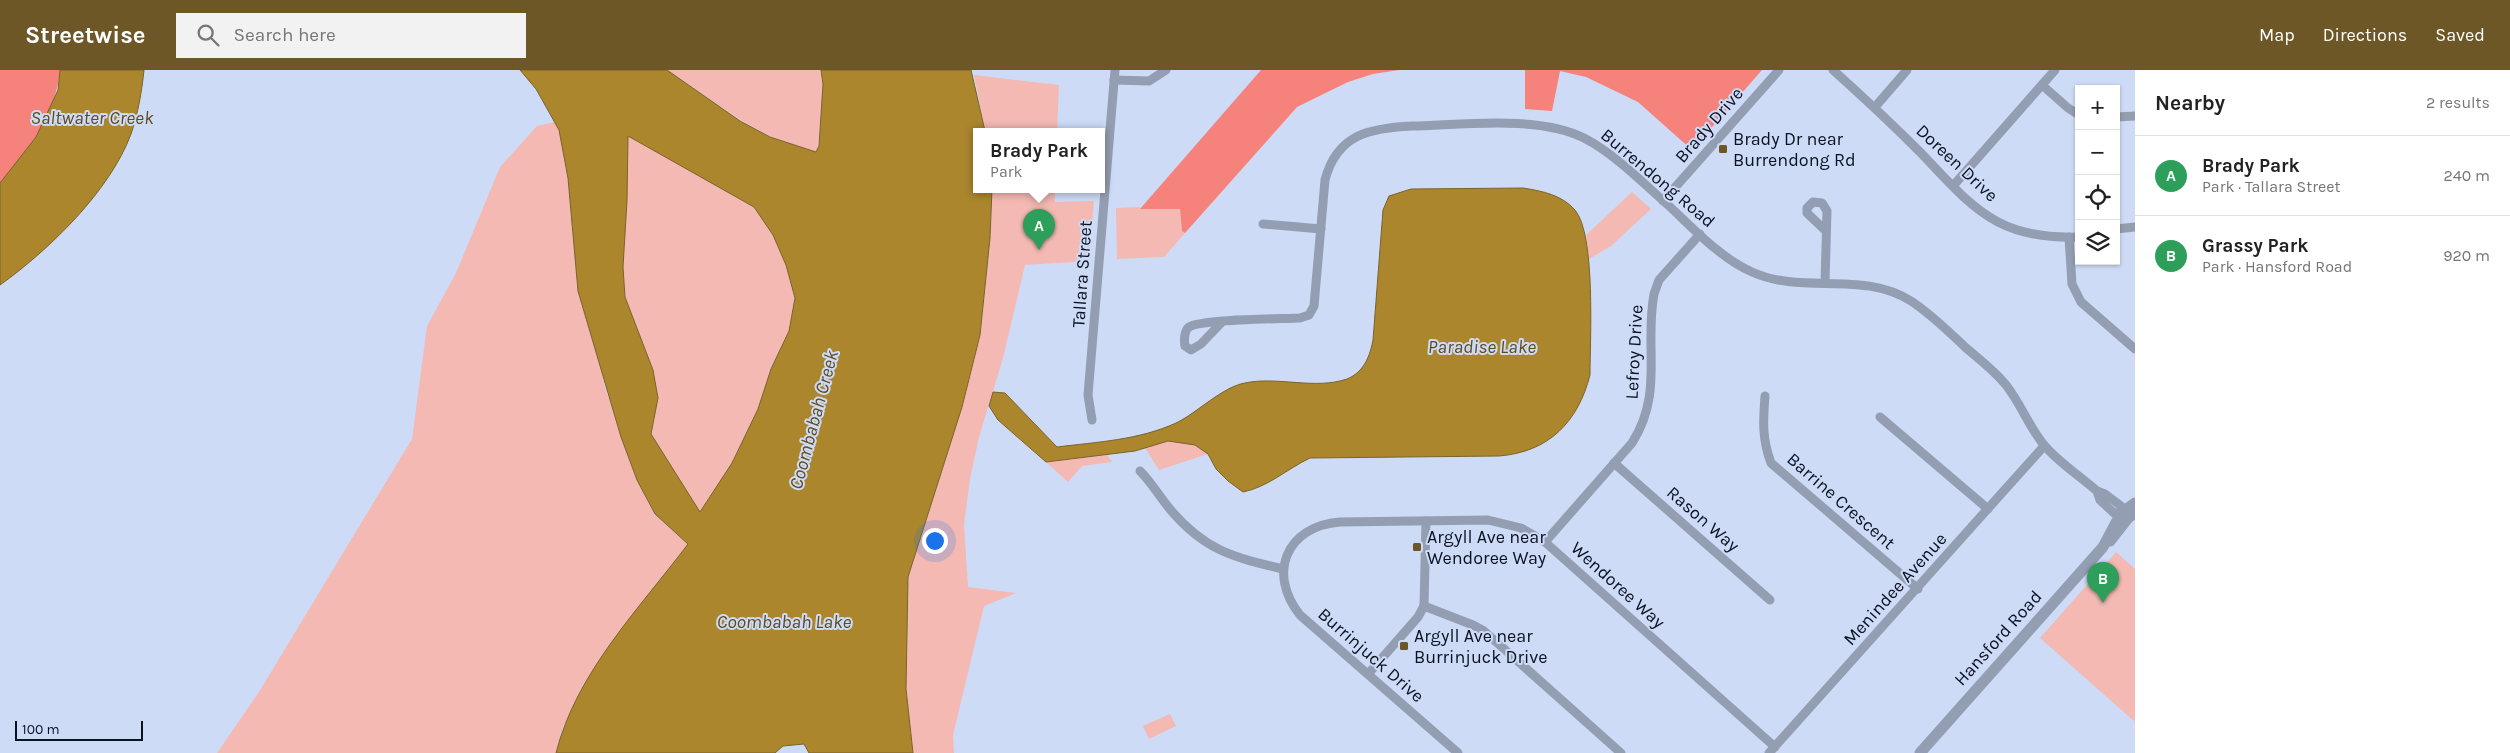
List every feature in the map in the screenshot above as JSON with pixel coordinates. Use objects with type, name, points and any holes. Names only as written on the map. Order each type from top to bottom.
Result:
[{"type":"street","name":"Tallara Street","points":[[1105,189],[1114,70]]},
{"type":"street","points":[[1114,80],[1148,81],[1166,70]]},
{"type":"street","name":"Brady Drive","points":[[1663,201],[1779,70]]},
{"type":"street","name":"Doreen Drive","points":[[1833,70],[1875,107],[1953,186],[1997,221],[2021,231],[2052,238],[2074,237]]},
{"type":"street","points":[[1875,107],[1907,70]]},
{"type":"street","points":[[1953,186],[2055,70]]},
{"type":"street","points":[[2042,85],[2075,112]]},
{"type":"street","points":[[2120,117],[2135,116]]},
{"type":"street","name":"Burrendong Road","points":[[1221,322],[1300,318],[1309,315],[1314,306],[1325,180],[1329,165],[1348,142],[1364,132],[1384,127],[1529,124],[1557,128],[1583,137],[1606,151],[1738,265],[1760,276],[1783,281],[1855,283],[1880,287],[1902,296],[1918,306],[2000,378],[2014,396],[2044,446],[2097,491],[2100,500],[2114,513],[2128,515]]},
{"type":"street","name":"Tallara Street","points":[[1092,420],[1088,395],[1105,193]]},
{"type":"street","points":[[1263,224],[1321,229]]},
{"type":"street","points":[[2120,228],[2135,227]]},
{"type":"street","points":[[1825,283],[1826,231]]},
{"type":"street","name":"Lefroy Drive","points":[[1545,542],[1637,435],[1650,399],[1652,303],[1656,286],[1700,234]]},
{"type":"street","points":[[2074,237],[2072,284],[2081,302],[2135,349]]},
{"type":"street","name":"Barrine Crescent","points":[[1765,396],[1762,429],[1764,446],[1771,463],[1918,589]]},
{"type":"street","points":[[1880,417],[1988,509]]},
{"type":"street","name":"Menindee Avenue","points":[[1772,750],[2044,446]]},
{"type":"street","name":"Rason Way","points":[[1614,463],[1770,600]]},
{"type":"street","points":[[1140,471],[1152,484],[1168,508],[1190,530],[1212,546],[1235,558],[1283,569]]},
{"type":"street","name":"Hansford Road","points":[[1920,753],[2103,547],[2114,538],[2135,503]]},
{"type":"street","points":[[1369,673],[1418,617],[1424,606],[1426,521]]},
{"type":"street","name":"Wendoree Way","points":[[1283,569],[1289,552],[1298,540],[1309,530],[1325,523],[1499,521],[1521,528],[1545,542],[1772,750]]},
{"type":"street","name":"Burrinjuck Drive","points":[[1283,569],[1284,585],[1289,601],[1300,615],[1369,673],[1458,753]]},
{"type":"street","points":[[1424,606],[1484,631],[1621,753]]},
{"type":"shaded area","points":[[0,70],[60,70],[53,101],[47,116],[31,145],[0,183]]},
{"type":"shaded area","points":[[667,70],[821,70],[823,84],[818,150],[816,152],[795,146],[756,129]]},
{"type":"shaded area","points":[[1261,70],[1399,70],[1373,74],[1348,82],[1297,107],[1185,233],[1182,231],[1180,209],[1140,209]]},
{"type":"shaded area","points":[[1525,70],[1762,70],[1692,150],[1638,102],[1586,77],[1560,71],[1552,111],[1525,109]]},
{"type":"shaded area","points":[[974,75],[1059,85],[1057,128],[984,128]]},
{"type":"shaded area","points":[[555,122],[559,130],[568,178],[573,237],[605,387],[637,480],[654,514],[688,544],[645,598],[563,726],[556,753],[217,753],[259,692],[412,439],[427,326],[456,273],[500,167],[537,126]]},
{"type":"shaded area","points":[[628,135],[754,207],[773,235],[786,265],[795,298],[789,331],[771,369],[758,409],[732,463],[700,513],[651,434],[658,398],[653,370],[625,297],[623,267]]},
{"type":"shaded area","points":[[1632,192],[1651,209],[1611,246],[1589,259],[1586,235]]},
{"type":"shaded area","points":[[992,193],[1055,193],[1055,202],[1094,201],[1089,261],[1025,265],[1003,358],[979,437],[970,479],[964,525],[968,587],[1016,593],[984,606],[953,735],[954,753],[913,753],[906,689],[908,577],[962,407],[980,335],[990,238]]},
{"type":"shaded area","points":[[1140,207],[1140,209],[1180,209],[1182,231],[1185,233],[1164,257],[1117,259],[1116,208]]},
{"type":"shaded area","points":[[1168,441],[1195,445],[1208,454],[1159,470],[1145,448]]},
{"type":"shaded area","points":[[1107,455],[1112,462],[1082,466],[1068,482],[1046,462]]},
{"type":"shaded area","points":[[2116,552],[2135,569],[2135,722],[2040,638]]},
{"type":"shaded area","points":[[1170,714],[1176,726],[1149,739],[1143,726]]},
{"type":"water","name":"Saltwater Creek","points":[[60,70],[144,70],[131,134],[109,177],[76,218],[38,255],[0,285],[0,183],[36,137],[58,90]]},
{"type":"water","name":"Coombabah Lake","points":[[520,70],[667,70],[740,121],[770,137],[816,152],[819,146],[823,84],[821,70],[971,70],[984,128],[973,128],[973,193],[992,193],[990,238],[980,335],[962,407],[908,577],[906,689],[913,753],[809,753],[804,744],[783,746],[775,753],[556,753],[565,724],[578,696],[594,669],[611,643],[688,544],[655,514],[637,480],[621,437],[578,291],[568,178],[559,130],[536,89]],"holes":[[[628,136],[754,207],[773,235],[786,265],[795,298],[789,331],[771,369],[758,409],[732,463],[700,512],[651,434],[658,398],[653,370],[625,297],[623,267]]]},
{"type":"water","name":"Paradise Lake","points":[[1523,188],[1558,197],[1575,210],[1582,223],[1586,241],[1591,314],[1590,375],[1585,392],[1578,407],[1559,432],[1533,448],[1499,456],[1310,458],[1269,482],[1243,492],[1216,469],[1208,454],[1195,445],[1168,441],[1135,451],[1046,462],[998,420],[989,406],[993,392],[1005,393],[1057,447],[1118,440],[1162,429],[1184,419],[1236,385],[1257,381],[1322,383],[1347,379],[1362,368],[1372,346],[1383,210],[1389,196],[1411,189]]},
{"type":"place","name":"Brady Dr near Burrendong Rd","points":[[1723,149]]},
{"type":"place","name":"Brady Park","points":[[1039,250]]},
{"type":"place","name":"Argyll Ave near Wendoree Way","points":[[1417,547]]},
{"type":"place","name":"Grassy Park","points":[[2103,603]]},
{"type":"place","name":"Argyll Ave near Burrinjuck Drive","points":[[1404,646]]},
{"type":"water label","name":"Coombabah Creek","points":[[814,420]]}]
